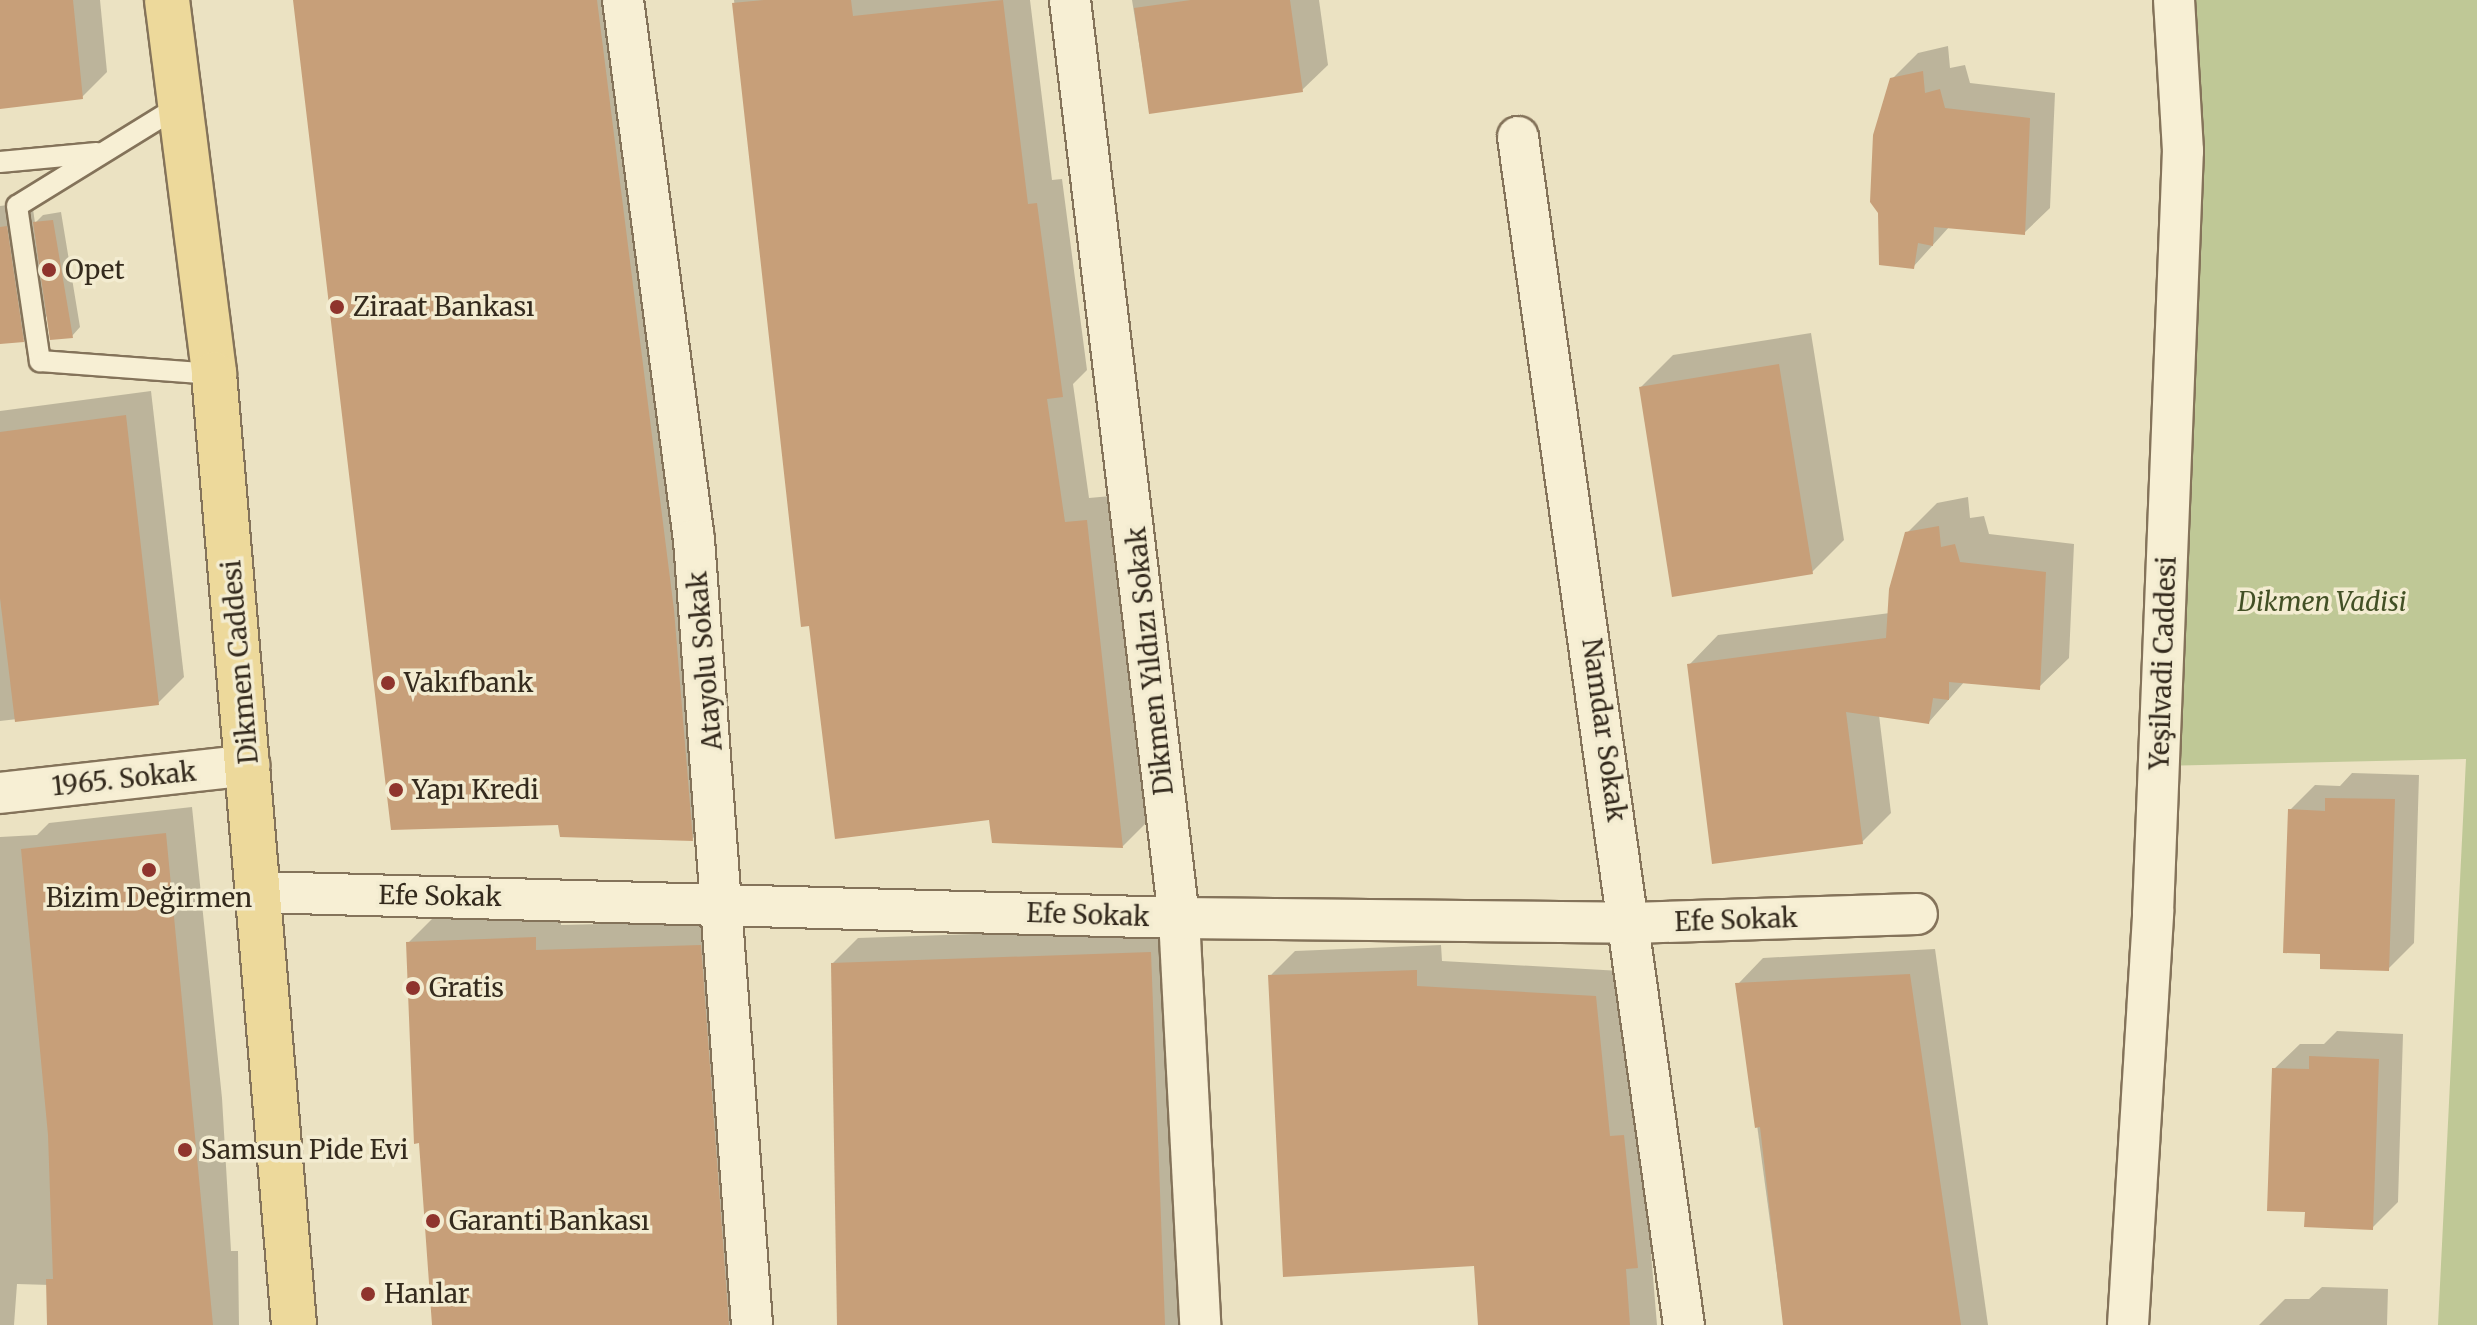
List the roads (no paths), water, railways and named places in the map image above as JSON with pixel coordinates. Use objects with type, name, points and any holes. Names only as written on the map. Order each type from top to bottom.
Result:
[{"type":"main road","name":"Dikmen Caddesi","points":[[167,0],[214,374],[294,1325]]},
{"type":"street","name":"Atayolu Sokak","points":[[623,0],[694,540],[725,902],[752,1325]]},
{"type":"street","name":"Dikmen Yıldızı Sokak","points":[[1070,0],[1179,918],[1200,1325]]},
{"type":"street","name":"Yeşilvadi Caddesi","points":[[2128,1325],[2153,913],[2183,151],[2174,0]]},
{"type":"street","name":"Namdar Sokak","points":[[1518,137],[1632,923],[1684,1325]]},
{"type":"street","name":"1965. Sokak","points":[[0,793],[249,765]]},
{"type":"street","name":"Efe Sokak","points":[[259,892],[725,902],[1179,918],[1632,923],[1917,914]]},
{"type":"lane","points":[[179,106],[17,206],[40,361],[214,374]]},
{"type":"lane","points":[[0,162],[105,152]]},
{"type":"place","name":"Opet","points":[[49,270]]},
{"type":"place","name":"Ziraat Bankası","points":[[337,307]]},
{"type":"place","name":"Vakıfbank","points":[[388,683]]},
{"type":"place","name":"Yapı Kredi","points":[[396,790]]},
{"type":"place","name":"Bizim Değirmen","points":[[149,870]]},
{"type":"place","name":"Gratis","points":[[413,988]]},
{"type":"place","name":"Samsun Pide Evi","points":[[185,1150]]},
{"type":"place","name":"Garanti Bankası","points":[[433,1221]]},
{"type":"place","name":"Hanlar","points":[[368,1294]]},
{"type":"park label","name":"Dikmen Vadisi","points":[[2322,602]]}]
